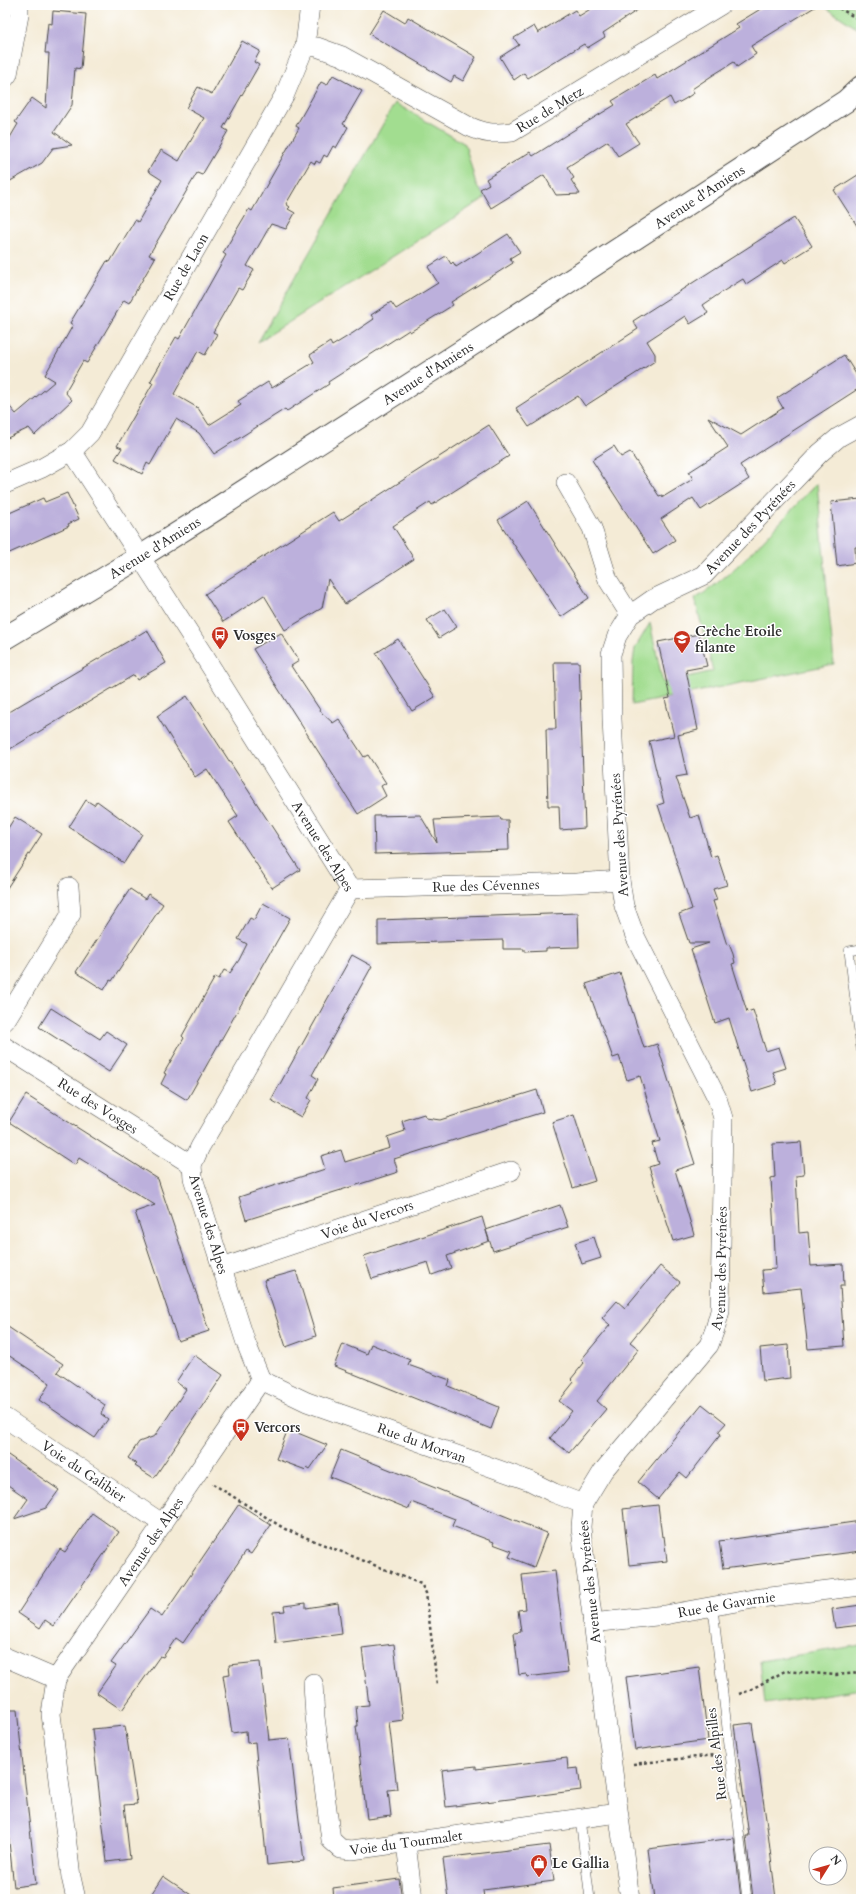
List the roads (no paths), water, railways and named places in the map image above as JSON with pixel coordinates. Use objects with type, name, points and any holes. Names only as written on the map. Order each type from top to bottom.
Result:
[{"type":"main road","name":"Avenue d'Amiens","points":[[5,638],[140,557],[856,95]]},
{"type":"street","points":[[5,78],[8,74],[19,5]]},
{"type":"street","name":"Rue de Laon","points":[[5,484],[42,468],[72,451],[90,433],[285,94],[305,46],[310,5]]},
{"type":"street","name":"Rue de Metz","points":[[305,46],[317,47],[342,56],[468,126],[485,134],[498,134],[512,132],[721,5]]},
{"type":"street","name":"Avenue des Pyrénées","points":[[630,1899],[592,1623],[581,1527],[583,1504],[603,1471],[709,1345],[715,1329],[720,1311],[723,1118],[717,1098],[635,936],[624,906],[620,880],[612,719],[611,654],[618,636],[630,615],[653,600],[704,576],[820,452],[839,437],[861,425]]},
{"type":"street","name":"Avenue des Alpes","points":[[72,451],[106,507],[140,557],[350,889],[200,1147],[192,1165],[193,1178],[246,1343],[261,1380],[56,1679],[51,1714],[70,1877],[76,1899]]},
{"type":"street","points":[[566,483],[592,528],[608,580],[630,615]]},
{"type":"street","name":"Rue des Cévennes","points":[[350,889],[576,883],[620,880]]},
{"type":"street","points":[[5,1021],[71,914],[69,887]]},
{"type":"street","name":"Rue des Vosges","points":[[5,1047],[192,1165]]},
{"type":"street","name":"Voie du Vercors","points":[[222,1268],[511,1171]]},
{"type":"street","name":"Rue du Morvan","points":[[261,1380],[307,1402],[530,1481],[554,1493],[583,1504]]},
{"type":"street","name":"Voie du Galibier","points":[[5,1418],[163,1524]]},
{"type":"street","name":"Rue de Gavarnie","points":[[592,1623],[707,1608],[753,1598],[861,1586]]},
{"type":"street","points":[[5,1656],[56,1679]]},
{"type":"street","name":"Voie du Tourmalet","points":[[313,1683],[315,1717],[331,1840],[341,1849],[352,1850],[406,1844],[618,1813]]},
{"type":"street","points":[[406,1844],[413,1899]]},
{"type":"lane","points":[[861,949],[849,951],[861,1049]]},
{"type":"lane","name":"Rue des Alpilles","points":[[707,1608],[714,1617],[747,1899]]},
{"type":"lane","points":[[580,1819],[590,1899]]},
{"type":"place","name":"Vosges","points":[[220,650]]},
{"type":"place","name":"Crèche Etoile filante","points":[[682,654]]},
{"type":"place","name":"Vercors","points":[[241,1442]]},
{"type":"place","name":"Le Gallia","points":[[539,1878]]}]
